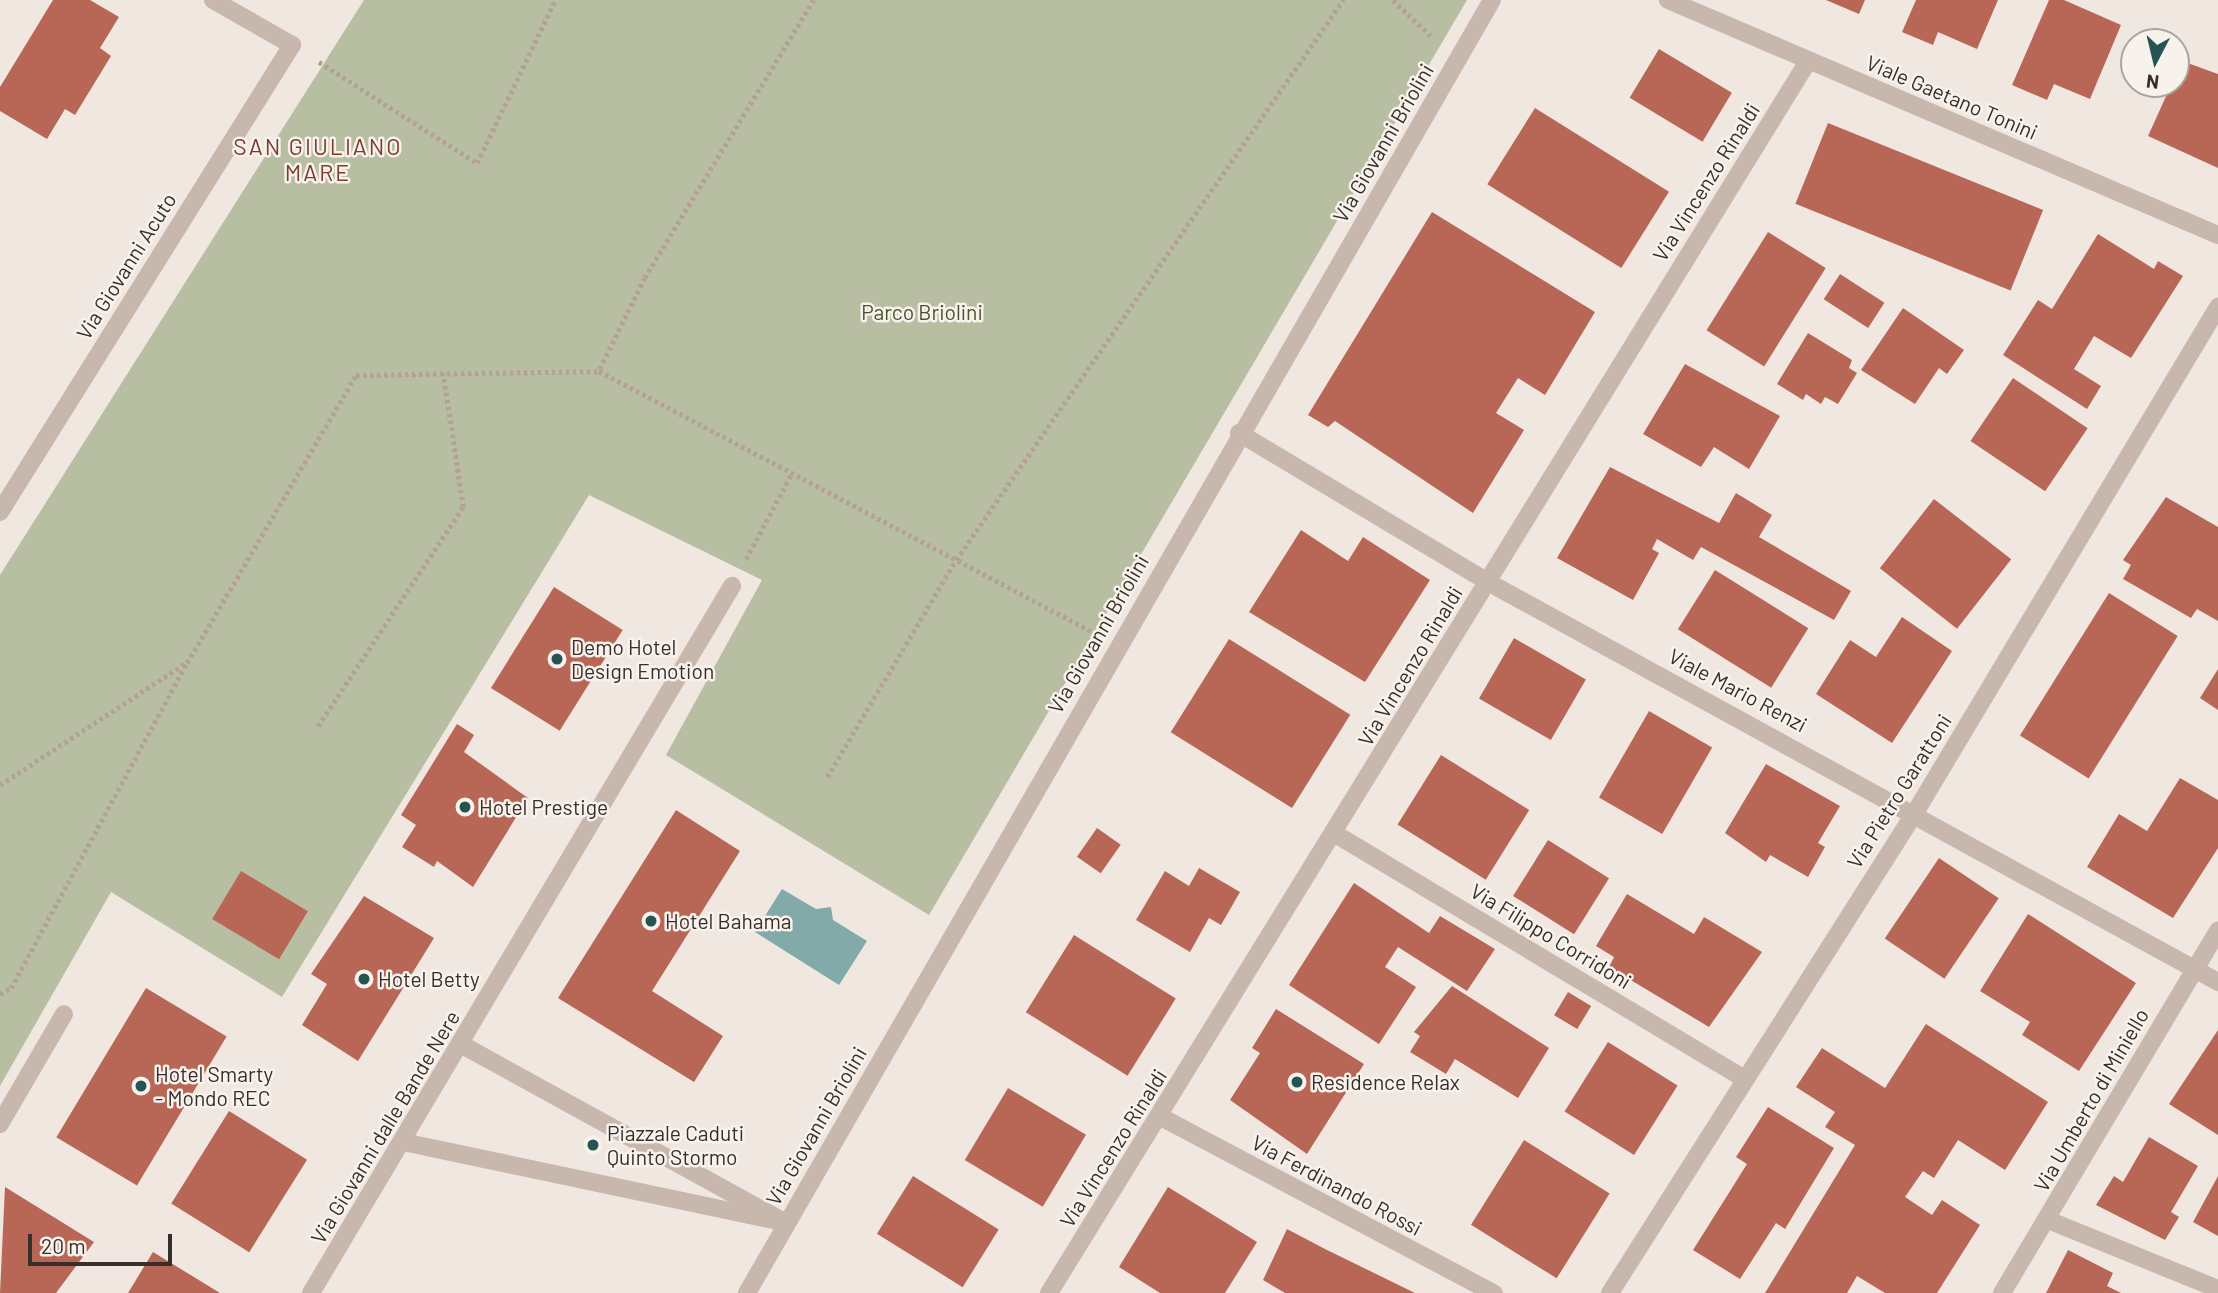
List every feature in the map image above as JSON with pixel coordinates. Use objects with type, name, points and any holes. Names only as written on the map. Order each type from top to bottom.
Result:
[{"type":"street","points":[[213,0],[292,45]]},
{"type":"street","name":"Via Giovanni Briolini","points":[[747,1293],[1239,433],[1492,0]]},
{"type":"street","name":"Viale Gaetano Tonini","points":[[1668,0],[2218,235]]},
{"type":"street","name":"Via Giovanni Acuto","points":[[0,512],[292,45]]},
{"type":"street","name":"Via Vincenzo Rinaldi","points":[[1049,1293],[1337,835],[1486,581],[1808,61]]},
{"type":"street","name":"Via Pietro Garattoni","points":[[1610,1293],[1742,1077],[1916,811],[2218,307]]},
{"type":"street","name":"Viale Mario Renzi","points":[[1239,433],[1486,581],[1916,811],[2218,982]]},
{"type":"street","name":"Via Giovanni dalle Bande Nere","points":[[311,1293],[462,1045],[732,586]]},
{"type":"street","name":"Via Filippo Corridoni","points":[[1337,835],[1742,1077]]},
{"type":"street","name":"Via Umberto di Miniello","points":[[2002,1293],[2048,1220],[2218,930]]},
{"type":"street","points":[[0,1124],[64,1014]]},
{"type":"street","points":[[462,1045],[786,1223]]},
{"type":"street","name":"Via Ferdinando Rossi","points":[[1159,1116],[1494,1293]]},
{"type":"street","points":[[403,1142],[786,1223]]},
{"type":"street","points":[[2048,1220],[2218,1289]]},
{"type":"path","points":[[292,45],[477,163],[555,0]]},
{"type":"path","points":[[599,371],[645,278],[814,0]]},
{"type":"path","points":[[827,777],[956,560],[1343,0]]},
{"type":"path","points":[[1393,0],[1458,60]]},
{"type":"path","points":[[0,994],[11,988],[187,663],[356,375],[599,371],[1117,645]]},
{"type":"path","points":[[318,726],[463,507],[443,373]]},
{"type":"path","points":[[732,586],[792,473]]},
{"type":"path","points":[[0,785],[187,663]]},
{"type":"green space","name":"Parco Briolini","points":[[364,0],[1467,0],[929,915],[666,755],[762,580],[589,495],[282,997],[111,892],[0,1086],[0,575]]},
{"type":"water","points":[[782,889],[816,909],[831,907],[833,920],[867,941],[839,985],[755,932]]},
{"type":"building","points":[[53,0],[90,0],[119,17],[100,48],[111,56],[75,115],[65,109],[47,139],[0,111],[0,87]]},
{"type":"building","points":[[1826,0],[1865,0],[1859,14]]},
{"type":"building","points":[[1916,0],[1998,0],[1977,49],[1938,32],[1933,45],[1902,32]]},
{"type":"building","points":[[2049,0],[2064,0],[2121,25],[2090,99],[2054,84],[2047,100],[2012,85]]},
{"type":"building","points":[[1659,49],[1732,93],[1703,142],[1630,98]]},
{"type":"building","points":[[2190,64],[2218,74],[2218,168],[2148,136],[2165,98],[2190,98]]},
{"type":"building","points":[[1535,108],[1669,192],[1621,268],[1487,184]]},
{"type":"building","points":[[1828,123],[2043,210],[2011,291],[1795,204]]},
{"type":"building","points":[[1432,212],[1595,312],[1545,395],[1518,378],[1496,413],[1524,430],[1473,513],[1335,421],[1328,427],[1308,415]]},
{"type":"building","points":[[1768,232],[1826,268],[1764,366],[1707,330]]},
{"type":"building","points":[[2098,234],[2154,269],[2158,261],[2183,276],[2131,358],[2094,336],[2074,369],[2101,386],[2087,409],[2003,355],[2038,300],[2052,309]]},
{"type":"building","points":[[1840,274],[1884,303],[1868,328],[1824,299]]},
{"type":"building","points":[[1903,308],[1964,350],[1947,374],[1939,368],[1915,404],[1861,370]]},
{"type":"building","points":[[1808,333],[1852,360],[1849,368],[1857,373],[1838,404],[1825,397],[1821,404],[1806,394],[1803,400],[1777,384]]},
{"type":"building","points":[[1685,364],[1780,416],[1749,469],[1714,447],[1701,467],[1643,434]]},
{"type":"building","points":[[2013,378],[2088,428],[2045,491],[1971,441]]},
{"type":"building","points":[[1610,467],[1719,523],[1736,493],[1772,515],[1759,537],[1851,591],[1834,620],[1701,547],[1693,560],[1657,539],[1652,549],[1659,553],[1633,600],[1557,558]]},
{"type":"building","points":[[2166,497],[2218,527],[2218,621],[2197,609],[2191,618],[2123,579],[2131,565],[2123,560]]},
{"type":"building","points":[[1934,499],[2011,559],[1957,629],[1880,568]]},
{"type":"building","points":[[1301,530],[1348,561],[1363,537],[1430,580],[1365,682],[1249,612]]},
{"type":"building","points":[[1715,570],[1808,628],[1771,688],[1678,629]]},
{"type":"building","name":"Demo Hotel Design Emotion","points":[[554,587],[623,630],[560,731],[491,688]]},
{"type":"building","points":[[2109,593],[2178,636],[2089,778],[2020,735]]},
{"type":"building","points":[[1902,617],[1952,651],[1892,743],[1816,694],[1850,640],[1876,657]]},
{"type":"building","points":[[1514,638],[1586,680],[1551,740],[1479,699]]},
{"type":"building","points":[[1229,639],[1350,715],[1292,808],[1171,732]]},
{"type":"building","points":[[2218,669],[2218,710],[2200,698]]},
{"type":"building","points":[[1649,711],[1712,748],[1662,834],[1599,798]]},
{"type":"building","name":"Hotel Prestige","points":[[457,724],[474,735],[464,752],[528,798],[473,887],[437,861],[434,867],[402,847],[416,825],[401,815]]},
{"type":"building","points":[[1441,755],[1529,810],[1486,880],[1398,825]]},
{"type":"building","points":[[1766,764],[1840,806],[1818,843],[1825,847],[1808,877],[1770,855],[1766,862],[1725,833]]},
{"type":"building","points":[[2180,778],[2218,800],[2218,848],[2173,918],[2087,867],[2119,814],[2147,831]]},
{"type":"building","name":"Hotel Bahama","points":[[676,810],[740,851],[652,991],[723,1036],[694,1082],[558,998]]},
{"type":"building","points":[[1097,828],[1121,845],[1101,873],[1077,857]]},
{"type":"building","points":[[1548,840],[1609,878],[1574,934],[1513,896]]},
{"type":"building","points":[[1939,858],[1999,898],[1944,979],[1885,938]]},
{"type":"building","points":[[1199,868],[1240,892],[1221,925],[1209,918],[1190,952],[1136,920],[1165,871],[1189,886]]},
{"type":"building","points":[[241,871],[308,911],[279,959],[212,919]]},
{"type":"building","points":[[1354,883],[1429,933],[1440,916],[1495,949],[1467,991],[1398,947],[1385,967],[1416,987],[1379,1044],[1289,985]]},
{"type":"building","points":[[1627,894],[1694,934],[1704,917],[1762,952],[1709,1027],[1609,967],[1614,957],[1596,946]]},
{"type":"building","name":"Hotel Betty","points":[[364,896],[434,938],[358,1061],[302,1025],[327,984],[311,974]]},
{"type":"building","points":[[2028,914],[2136,983],[2079,1071],[2022,1035],[2030,1022],[1980,991]]},
{"type":"building","points":[[1074,935],[1176,999],[1128,1076],[1026,1012]]},
{"type":"building","points":[[1452,986],[1549,1048],[1518,1098],[1455,1059],[1446,1074],[1410,1052],[1420,1036],[1414,1032]]},
{"type":"building","name":"Hotel Smarty - Mondo REC","points":[[146,988],[227,1036],[137,1186],[56,1137]]},
{"type":"building","points":[[1568,992],[1591,1006],[1577,1029],[1554,1015]]},
{"type":"building","name":"Residence Relax","points":[[1276,1009],[1364,1064],[1307,1154],[1230,1100],[1260,1053],[1252,1048]]},
{"type":"building","points":[[1926,1024],[2048,1102],[2005,1170],[1958,1140],[1934,1178],[1923,1171],[1905,1197],[1932,1215],[1942,1200],[1980,1225],[1937,1293],[1885,1293],[1857,1276],[1847,1293],[1765,1293],[1855,1145],[1825,1127],[1835,1112],[1796,1087],[1822,1048],[1885,1088]]},
{"type":"building","points":[[2218,1030],[2218,1135],[2169,1104]]},
{"type":"building","points":[[1608,1042],[1678,1085],[1634,1155],[1565,1112]]},
{"type":"building","points":[[1008,1088],[1086,1135],[1043,1207],[965,1160]]},
{"type":"building","points":[[1768,1107],[1834,1148],[1785,1229],[1776,1223],[1740,1279],[1693,1250],[1747,1164],[1736,1157]]},
{"type":"building","points":[[229,1111],[307,1160],[249,1252],[171,1203]]},
{"type":"building","points":[[2149,1137],[2198,1166],[2171,1212],[2179,1217],[2165,1240],[2096,1205],[2114,1176],[2123,1182]]},
{"type":"building","points":[[1524,1140],[1610,1194],[1557,1278],[1471,1225]]},
{"type":"building","points":[[913,1176],[999,1230],[963,1287],[877,1234]]},
{"type":"building","points":[[2218,1176],[2218,1236],[2193,1222]]},
{"type":"building","points":[[5,1187],[94,1242],[56,1293],[0,1293]]},
{"type":"building","points":[[1168,1187],[1257,1242],[1225,1293],[1160,1293],[1119,1267]]},
{"type":"building","points":[[1287,1229],[1415,1293],[1285,1293],[1263,1280]]},
{"type":"building","points":[[2068,1250],[2113,1273],[2107,1286],[2121,1293],[2046,1293]]},
{"type":"building","points":[[153,1252],[220,1293],[128,1293]]},
{"type":"place","name":"Demo Hotel Design Emotion","points":[[557,659]]},
{"type":"place","name":"Hotel Prestige","points":[[465,807]]},
{"type":"place","name":"Hotel Bahama","points":[[651,921]]},
{"type":"place","name":"Hotel Betty","points":[[364,979]]},
{"type":"place","name":"Residence Relax","points":[[1297,1082]]},
{"type":"place","name":"Hotel Smarty - Mondo REC","points":[[141,1086]]},
{"type":"place","name":"Piazzale Caduti Quinto Stormo","points":[[593,1145]]},
{"type":"district","name":"SAN GIULIANO MARE","points":[[318,159]]}]
